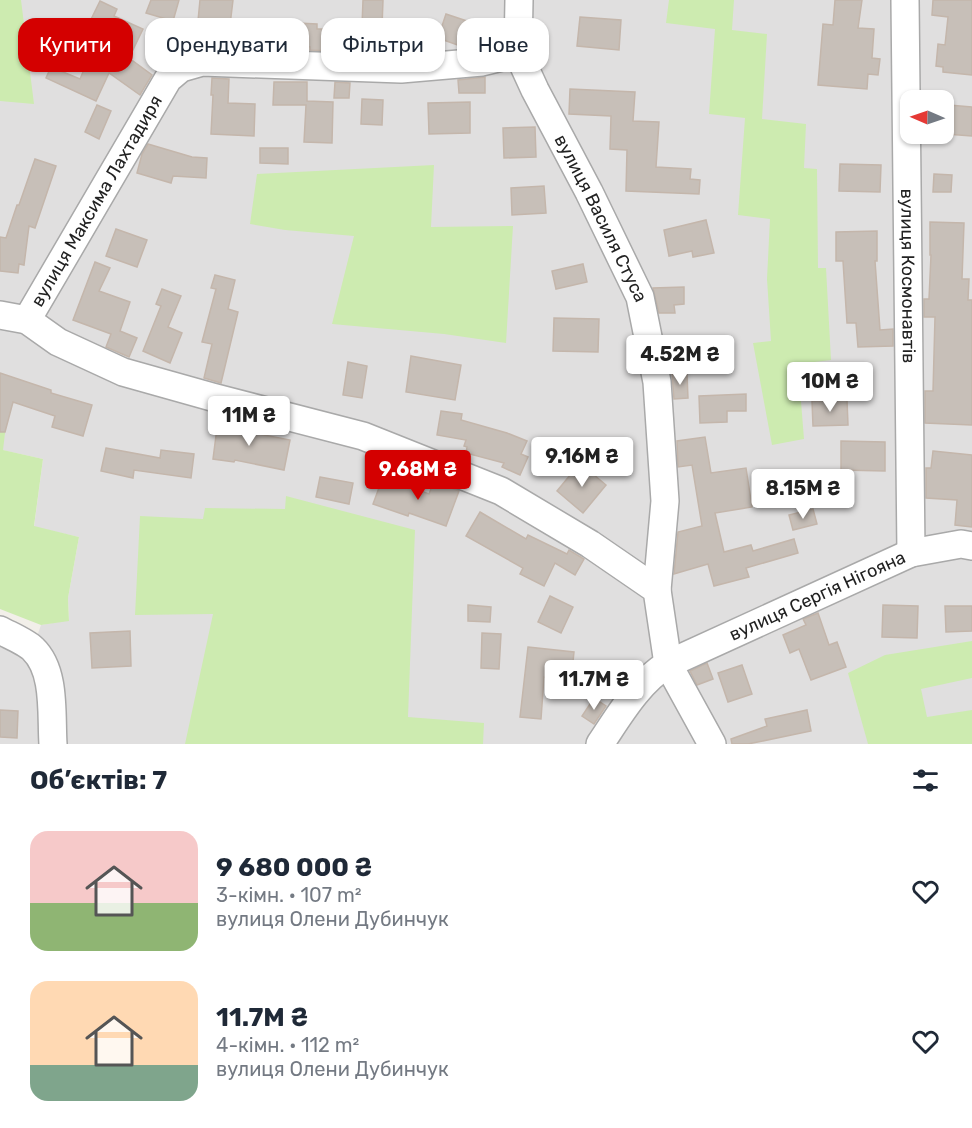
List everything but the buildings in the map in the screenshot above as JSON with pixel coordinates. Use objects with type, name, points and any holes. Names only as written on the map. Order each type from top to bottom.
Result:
[{"type":"street","name":"вулиця Василя Стуса","points":[[519,0],[519,18]]},
{"type":"street","name":"вулиця Космонавтів","points":[[905,0],[911,553]]},
{"type":"street","name":"вулиця Максима Лахтадиря","points":[[27,320],[168,79],[181,68],[202,62],[400,69],[457,64]]},
{"type":"street","name":"вулиця Василя Стуса","points":[[527,72],[590,192],[640,297],[657,382],[665,501],[657,590],[668,664]]},
{"type":"street","points":[[0,315],[27,320],[58,342],[123,372],[363,436],[501,491],[590,544],[657,590]]},
{"type":"street","name":"вулиця Сергія Нігояна","points":[[600,744],[627,704],[657,671],[668,664],[911,553],[961,544],[972,546]]},
{"type":"street","points":[[0,630],[32,647],[43,662],[50,680],[53,744]]},
{"type":"street","points":[[668,664],[712,744]]},
{"type":"shaded area","points":[[0,0],[972,0],[972,744],[58,744],[35,642],[41,625],[69,620],[68,598],[79,537],[34,527],[43,459],[2,450],[6,425],[0,423]]},
{"type":"shaded area","points":[[0,638],[38,664],[47,744],[0,744]]},
{"type":"green space","points":[[0,0],[21,0],[23,18],[18,18],[18,72],[30,72],[34,104],[0,101]]},
{"type":"green space","points":[[669,0],[734,0],[732,30],[767,34],[762,119],[806,124],[804,168],[817,169],[818,268],[826,268],[831,360],[798,364],[804,439],[772,445],[753,343],[771,341],[767,279],[770,219],[738,215],[745,118],[709,114],[715,29],[666,23]]},
{"type":"green space","points":[[434,165],[431,227],[513,226],[506,343],[444,334],[332,324],[354,236],[285,230],[250,224],[257,174]]},
{"type":"green space","points":[[0,423],[6,425],[3,450],[43,459],[34,526],[79,537],[68,598],[69,621],[41,625],[0,609]]},
{"type":"green space","points":[[286,496],[415,530],[408,717],[484,723],[483,744],[185,744],[213,614],[135,615],[140,516],[203,519],[205,508],[285,509]]},
{"type":"green space","points":[[972,641],[972,678],[921,689],[927,717],[972,710],[972,744],[868,744],[848,673],[885,655]]}]
